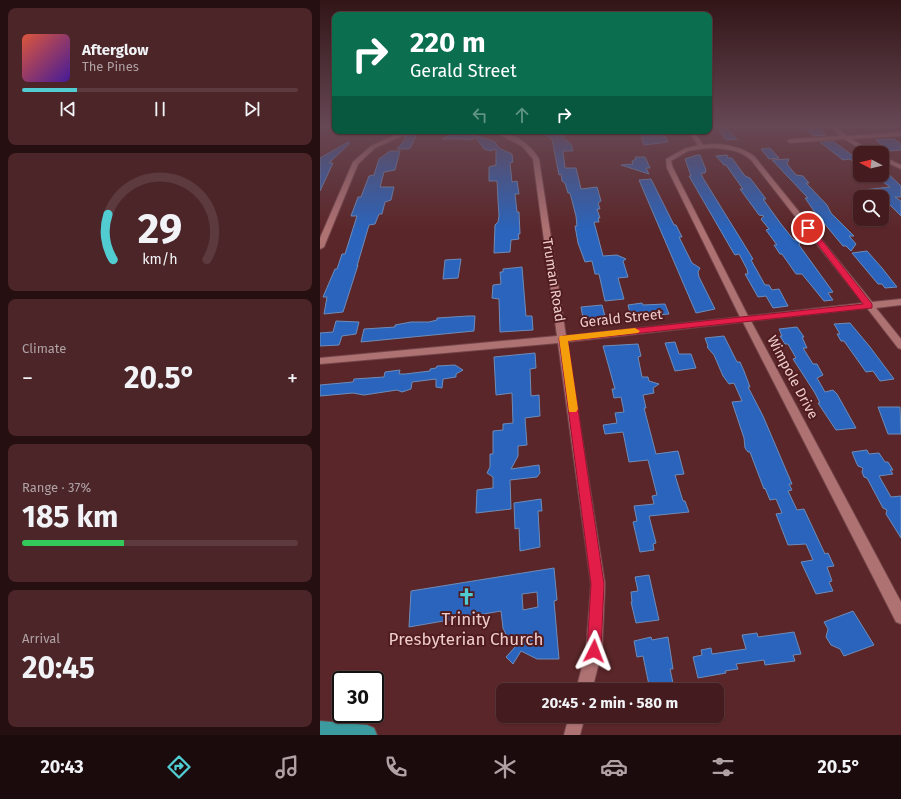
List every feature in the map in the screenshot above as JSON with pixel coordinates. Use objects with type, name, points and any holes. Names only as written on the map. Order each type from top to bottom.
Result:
[{"type":"highway","points":[[320,731],[367,735]]},
{"type":"street","points":[[320,247],[356,161]]},
{"type":"street","name":"Truman Road","points":[[536,161],[598,584],[594,651],[586,683]]},
{"type":"street","name":"Wimpole Drive","points":[[668,161],[670,168],[746,320],[901,618]]},
{"type":"street","points":[[755,161],[901,346]]},
{"type":"street","points":[[889,161],[901,167]]},
{"type":"street","name":"Gerald Street","points":[[320,362],[746,320],[901,302]]},
{"type":"street","points":[[572,735],[575,723]]},
{"type":"building","points":[[320,161],[331,161],[329,163],[333,163],[320,191]]},
{"type":"building","points":[[378,161],[397,161],[395,170],[384,172],[380,187],[394,187],[391,200],[385,202],[382,214],[379,214],[375,224],[369,225],[343,312],[324,314],[327,297],[323,297],[335,269],[337,269],[342,254],[345,254],[357,216],[351,216],[358,197],[361,197],[369,176],[374,175]]},
{"type":"building","points":[[496,161],[513,161],[510,163],[512,182],[517,181],[519,194],[515,194],[517,212],[519,212],[520,234],[518,234],[519,239],[511,240],[510,252],[494,253],[495,225],[498,222],[499,216],[497,181],[489,181],[489,167],[496,165]]},
{"type":"building","points":[[556,161],[564,161],[565,168],[576,168],[581,189],[597,187],[601,201],[598,203],[600,209],[597,209],[600,218],[598,218],[599,222],[594,222],[603,256],[617,255],[626,259],[623,261],[628,277],[618,278],[624,299],[605,301],[599,274],[595,274],[592,261],[585,262],[578,243],[575,226],[577,226],[576,216],[570,193],[568,193],[565,183],[562,181],[561,174],[559,175]]},
{"type":"building","points":[[632,161],[647,161],[650,168],[646,168],[649,174],[621,165],[633,164]]},
{"type":"building","points":[[686,161],[703,161],[706,170],[705,173],[701,173],[703,178],[753,259],[751,260],[765,285],[769,285],[772,290],[779,289],[788,306],[773,308],[766,296],[758,297],[745,274],[748,274],[747,269],[739,254],[735,255],[733,252],[689,176],[691,176]]},
{"type":"building","points":[[721,161],[734,161],[745,176],[750,178],[766,199],[763,199],[781,224],[793,239],[800,242],[799,245],[833,292],[828,293],[833,300],[824,301],[802,274],[796,274],[774,245],[777,245],[766,230],[769,229],[761,219],[764,216],[759,215],[740,189],[743,189],[726,165]]},
{"type":"building","points":[[773,161],[788,161],[787,164],[796,175],[803,176],[809,183],[806,183],[827,205],[831,213],[854,236],[849,236],[856,244],[851,251],[846,246],[843,246],[814,211],[805,198],[808,198]]},
{"type":"building","points":[[889,175],[901,186],[901,197],[895,197],[901,201],[901,216],[889,204],[889,190],[863,190],[890,187],[883,182],[889,182]]},
{"type":"building","points":[[651,179],[674,225],[676,225],[682,237],[679,237],[692,263],[700,268],[698,272],[699,277],[715,309],[696,313],[639,180]]},
{"type":"building","points":[[867,251],[897,287],[885,288],[882,284],[878,284],[852,253]]},
{"type":"building","points":[[461,259],[458,278],[443,279],[445,260]]},
{"type":"building","points":[[522,267],[526,316],[532,316],[533,330],[500,332],[499,299],[492,298],[493,285],[501,284],[500,272],[503,272],[503,269]]},
{"type":"building","points":[[642,303],[643,305],[665,304],[669,314],[631,317],[628,305]]},
{"type":"building","points":[[602,305],[605,316],[603,316],[604,320],[601,320],[601,322],[588,323],[587,317],[583,318],[581,307]]},
{"type":"building","points":[[475,316],[474,331],[361,342],[364,329],[395,327],[395,325],[411,322],[429,322],[437,320],[437,318]]},
{"type":"building","points":[[336,321],[359,322],[356,334],[342,336],[339,345],[320,346],[320,333],[333,332]]},
{"type":"building","points":[[850,323],[894,379],[880,381],[873,371],[866,372],[844,341],[841,341],[837,334],[840,334],[834,324]]},
{"type":"building","points":[[797,327],[804,337],[802,337],[807,348],[803,348],[813,364],[817,364],[823,375],[817,378],[825,392],[833,390],[837,394],[856,428],[836,430],[818,403],[820,403],[815,393],[793,359],[796,358],[788,344],[785,344],[780,336],[782,336],[779,329]]},
{"type":"building","points":[[724,336],[737,362],[740,362],[750,387],[748,387],[763,416],[792,484],[789,484],[792,490],[788,491],[797,510],[804,509],[825,554],[828,553],[834,566],[827,567],[832,581],[829,582],[833,591],[816,594],[801,562],[813,560],[806,544],[788,545],[776,514],[782,513],[776,499],[770,500],[765,488],[764,489],[750,452],[748,452],[745,448],[744,438],[732,402],[742,401],[734,383],[729,384],[723,376],[714,355],[707,347],[705,338]]},
{"type":"building","points":[[675,342],[679,354],[691,354],[696,368],[675,371],[665,343]]},
{"type":"building","points":[[638,344],[641,356],[638,357],[642,377],[648,377],[649,381],[659,384],[653,388],[654,393],[643,395],[646,408],[644,408],[656,454],[678,451],[684,474],[675,475],[683,501],[685,501],[689,512],[649,516],[656,543],[653,544],[654,550],[640,552],[633,522],[637,521],[634,506],[654,504],[652,496],[657,495],[648,460],[629,462],[623,432],[605,434],[603,425],[617,423],[615,413],[624,412],[621,397],[614,398],[612,389],[615,389],[603,346]]},
{"type":"building","points":[[535,353],[536,368],[530,369],[531,396],[539,395],[540,416],[525,418],[527,445],[518,446],[518,456],[511,469],[539,465],[540,473],[537,477],[510,480],[511,509],[476,513],[477,490],[493,488],[493,477],[487,473],[490,467],[490,454],[493,454],[493,431],[503,430],[503,424],[513,423],[512,393],[496,395],[494,357]]},
{"type":"building","points":[[455,365],[463,370],[456,374],[456,377],[443,379],[442,388],[436,387],[436,379],[412,382],[411,389],[402,392],[397,390],[364,395],[353,393],[320,396],[320,385],[353,382],[354,379],[384,377],[385,372],[400,370],[399,374],[405,374],[430,371],[430,369],[436,368],[437,366]]},
{"type":"building","points":[[878,407],[900,407],[901,434],[888,434]]},
{"type":"building","points":[[867,450],[869,454],[879,453],[885,462],[888,462],[893,470],[890,470],[893,474],[879,476],[891,497],[901,496],[901,538],[886,514],[887,510],[883,508],[867,478],[864,477],[862,472],[863,468],[858,466],[852,452]]},
{"type":"building","points":[[541,499],[542,511],[538,511],[540,547],[520,551],[519,528],[515,529],[514,503]]},
{"type":"building","name":"Trinity Presbyterian Church","points":[[554,568],[557,600],[554,601],[559,659],[537,659],[521,651],[513,664],[506,657],[516,646],[507,637],[503,628],[501,611],[409,627],[411,591]],"holes":[[[537,592],[538,607],[523,610],[522,594]]]},
{"type":"building","points":[[649,575],[659,620],[636,623],[631,602],[631,592],[638,591],[635,577]]},
{"type":"building","points":[[853,611],[874,645],[844,656],[840,649],[831,645],[826,637],[828,629],[824,622]]},
{"type":"building","points":[[794,632],[801,654],[793,655],[795,661],[765,665],[764,660],[736,664],[738,669],[725,671],[726,673],[698,678],[693,657],[702,655],[701,650],[711,648],[712,654],[746,649],[742,635],[757,633],[758,637]]},
{"type":"building","points":[[651,637],[652,640],[668,637],[673,669],[670,669],[673,683],[649,683],[643,656],[637,657],[634,641]]},
{"type":"slow traffic","points":[[573,409],[563,338],[635,331]]},
{"type":"place","name":"Trinity Presbyterian Church","points":[[466,597]]},
{"type":"route","points":[[594,651],[598,584],[563,338],[869,306],[808,228]]}]
